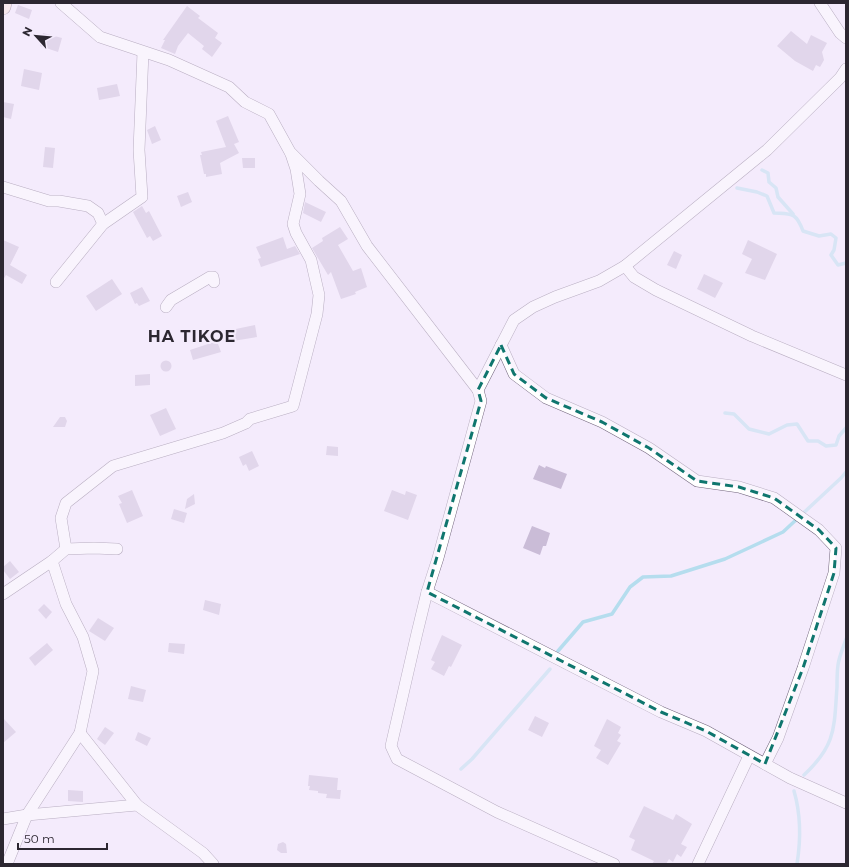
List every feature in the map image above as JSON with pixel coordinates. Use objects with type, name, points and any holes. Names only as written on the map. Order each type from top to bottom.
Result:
[{"type":"street","points":[[3,7],[4,3]]},
{"type":"street","points":[[61,3],[100,37],[169,60],[229,87],[245,102],[269,114],[290,152],[296,169],[300,194],[293,224],[296,234],[311,260],[319,295],[317,314],[293,406],[250,419],[246,423],[223,433],[113,466],[66,503],[61,518],[66,549]]},
{"type":"street","points":[[820,3],[840,33],[846,38]]},
{"type":"street","points":[[56,282],[103,224],[142,197],[139,150],[143,52]]},
{"type":"street","points":[[478,390],[514,320],[533,307],[555,297],[599,281],[625,266],[767,150],[840,78],[846,69]]},
{"type":"street","points":[[290,152],[341,201],[368,246],[478,390],[481,401],[438,558],[427,592],[391,746],[397,759],[497,812],[614,864]]},
{"type":"street","points":[[3,188],[49,201],[60,201],[88,206],[98,214],[103,224]]},
{"type":"street","points":[[625,266],[634,277],[656,290],[752,336],[846,375]]},
{"type":"street","points":[[166,307],[171,300],[210,277],[213,276],[214,282]]},
{"type":"street","points":[[500,345],[514,374],[546,398],[609,426],[649,448],[697,481],[739,486],[774,498],[819,530],[836,548],[834,573],[803,668],[778,738],[765,764]]},
{"type":"street","points":[[3,594],[52,561],[66,549],[117,549]]},
{"type":"street","points":[[7,864],[27,815],[80,733],[94,671],[83,637],[66,604],[52,561]]},
{"type":"street","points":[[427,592],[661,712],[706,731],[790,778],[846,803]]},
{"type":"street","points":[[80,733],[137,805],[203,853],[213,864]]},
{"type":"street","points":[[698,864],[749,756]]},
{"type":"street","points":[[3,819],[27,815],[137,805]]},
{"type":"highlighted area","points":[[501,345],[514,374],[546,398],[602,422],[649,448],[697,481],[739,487],[774,498],[819,530],[836,548],[834,573],[803,668],[765,764],[706,731],[661,712],[427,592],[481,401],[478,390]]},
{"type":"building","points":[[18,5],[32,10],[29,19],[15,13]]},
{"type":"building","points":[[187,6],[200,16],[198,18],[218,33],[215,38],[222,43],[212,57],[202,49],[204,46],[188,33],[178,46],[175,54],[161,48],[165,40],[163,40]]},
{"type":"building","points":[[791,31],[807,44],[811,35],[827,43],[822,52],[824,60],[820,67],[816,65],[813,71],[795,61],[777,46]]},
{"type":"building","points":[[43,33],[62,38],[58,52],[40,46]]},
{"type":"building","points":[[24,69],[42,73],[39,90],[21,86]]},
{"type":"building","points":[[117,84],[120,96],[99,100],[97,88]]},
{"type":"building","points":[[3,102],[14,104],[11,119],[3,117]]},
{"type":"building","points":[[228,116],[239,142],[234,144],[239,153],[220,163],[222,174],[206,177],[200,155],[202,155],[201,152],[226,147],[216,121]]},
{"type":"building","points":[[155,126],[161,140],[152,144],[147,130]]},
{"type":"building","points":[[45,147],[55,148],[53,168],[43,167]]},
{"type":"building","points":[[242,158],[255,158],[255,168],[243,168]]},
{"type":"building","points":[[188,192],[192,202],[181,207],[177,196]]},
{"type":"building","points":[[305,202],[326,212],[321,222],[303,213]]},
{"type":"building","points":[[142,206],[146,213],[149,211],[162,236],[153,241],[150,236],[147,238],[133,212]]},
{"type":"building","points":[[340,227],[348,239],[338,245],[353,271],[361,268],[367,287],[355,292],[356,294],[341,299],[331,272],[328,275],[312,248],[323,241],[322,238]]},
{"type":"building","points":[[283,237],[287,249],[295,246],[300,254],[261,267],[258,259],[261,258],[256,247]]},
{"type":"building","points":[[3,240],[19,247],[10,265],[27,275],[22,284],[6,275],[3,280]]},
{"type":"building","points":[[748,240],[777,254],[765,280],[745,273],[752,259],[742,254]]},
{"type":"building","points":[[674,251],[682,255],[676,269],[667,265]]},
{"type":"building","points":[[704,274],[723,283],[715,298],[697,289]]},
{"type":"building","points":[[112,279],[122,294],[96,311],[86,296]]},
{"type":"building","points":[[142,287],[150,301],[139,306],[137,303],[135,304],[130,293]]},
{"type":"building","points":[[255,325],[257,337],[233,341],[231,330]]},
{"type":"building","points":[[217,341],[221,352],[193,360],[190,350]]},
{"type":"building","points":[[166,360],[170,362],[172,366],[170,370],[166,372],[162,370],[160,366],[162,362]]},
{"type":"building","points":[[150,374],[150,385],[135,386],[135,375]]},
{"type":"building","points":[[166,408],[176,429],[160,436],[150,415]]},
{"type":"building","points":[[60,417],[65,417],[67,421],[65,427],[53,427]]},
{"type":"building","points":[[327,446],[338,447],[338,456],[326,455]]},
{"type":"building","points":[[252,451],[259,466],[249,471],[246,464],[243,466],[239,457]]},
{"type":"building","points":[[539,465],[567,474],[561,489],[533,479]]},
{"type":"building","points":[[132,490],[143,516],[127,523],[119,504],[122,503],[118,496]]},
{"type":"building","points":[[392,490],[405,495],[406,491],[417,495],[408,520],[384,511]]},
{"type":"building","points":[[194,494],[195,504],[185,509],[187,499]]},
{"type":"building","points":[[174,509],[187,513],[184,523],[171,519]]},
{"type":"building","points":[[532,526],[550,533],[546,546],[543,546],[540,555],[523,548]]},
{"type":"building","points":[[10,561],[19,572],[10,579],[3,570],[3,567]]},
{"type":"building","points":[[205,600],[221,604],[219,615],[203,610]]},
{"type":"building","points":[[44,604],[52,612],[46,619],[38,610]]},
{"type":"building","points":[[98,618],[114,628],[105,641],[89,631]]},
{"type":"building","points":[[442,635],[462,645],[451,667],[449,666],[444,676],[431,669],[435,662],[431,660]]},
{"type":"building","points":[[47,643],[53,650],[35,666],[29,658]]},
{"type":"building","points":[[169,643],[185,644],[184,654],[168,652]]},
{"type":"building","points":[[131,686],[146,690],[143,702],[128,699]]},
{"type":"building","points":[[535,716],[549,723],[542,737],[528,730]]},
{"type":"building","points":[[3,718],[16,732],[3,743]]},
{"type":"building","points":[[607,719],[621,727],[618,733],[621,735],[617,741],[621,743],[608,765],[596,758],[601,750],[594,746]]},
{"type":"building","points":[[105,727],[114,733],[105,745],[97,739]]},
{"type":"building","points":[[138,732],[151,738],[147,746],[135,740]]},
{"type":"building","points":[[309,775],[338,778],[337,790],[341,790],[340,799],[326,798],[327,794],[309,790]]},
{"type":"building","points":[[68,790],[83,791],[83,802],[68,801]]},
{"type":"building","points":[[644,806],[673,820],[676,814],[692,824],[681,844],[687,847],[681,857],[677,854],[673,862],[669,859],[666,864],[652,864],[654,861],[631,850],[635,840],[629,837]]},
{"type":"building","points":[[283,842],[286,844],[287,853],[281,853],[277,850],[278,844]]},
{"type":"waterway","points":[[762,170],[768,173],[769,182],[776,188],[778,197],[793,214]]},
{"type":"waterway","points":[[737,188],[757,192],[767,196],[774,213],[793,215],[798,220],[803,231],[819,236],[831,234],[836,238],[834,250],[831,255],[838,265],[846,263]]},
{"type":"waterway","points":[[725,413],[734,414],[749,429],[769,434],[787,425],[797,424],[808,441],[818,441],[826,446],[836,445],[839,436],[846,428]]},
{"type":"waterway","points":[[558,651],[583,622],[612,614],[630,587],[643,577],[671,576],[725,559],[783,532],[846,472]]},
{"type":"waterway","points":[[804,775],[822,754],[828,745],[831,736],[834,725],[838,665],[846,639]]},
{"type":"waterway","points":[[461,769],[472,759],[550,669]]},
{"type":"waterway","points":[[794,791],[800,827],[797,864]]},
{"type":"district","name":"HA TIKOE","points":[[192,336]]}]
